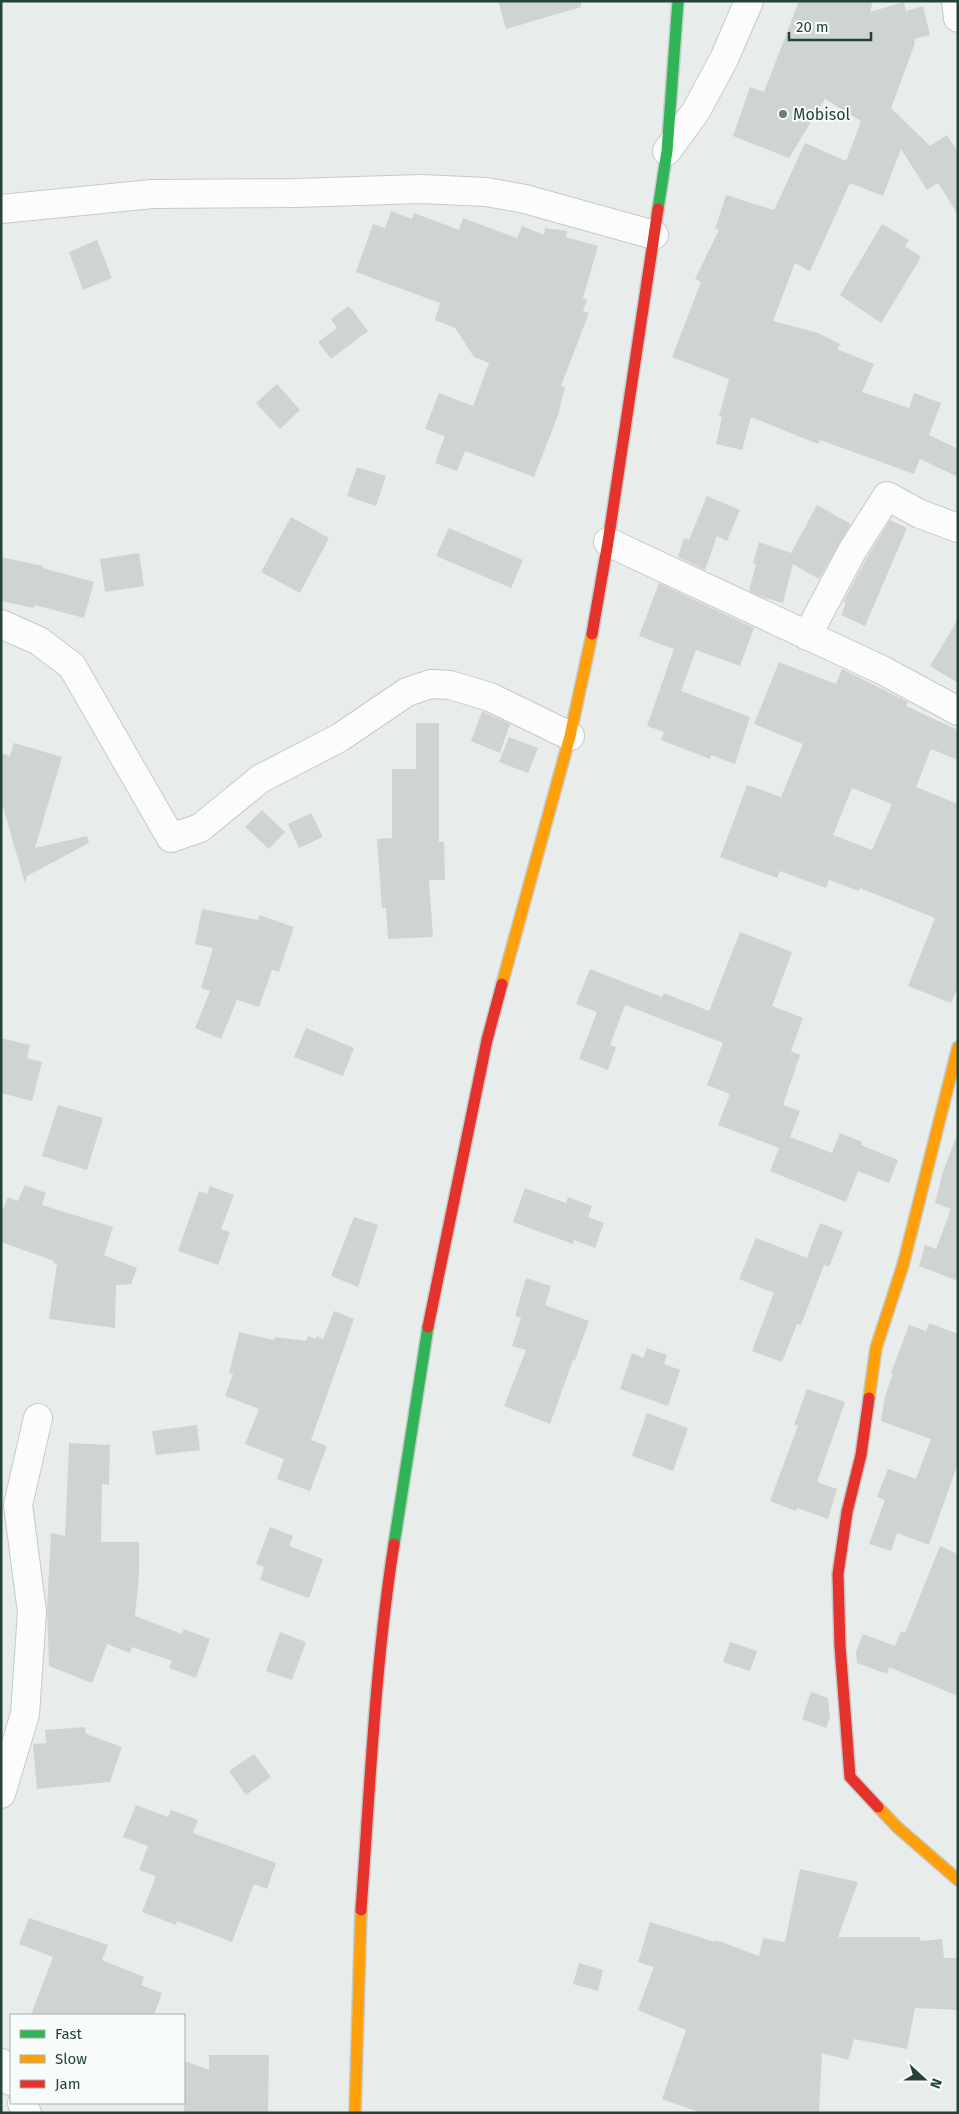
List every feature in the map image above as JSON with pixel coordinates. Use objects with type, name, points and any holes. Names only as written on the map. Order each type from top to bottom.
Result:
[{"type":"main road","points":[[355,2113],[360,1930],[373,1745],[390,1578],[428,1328],[487,1040],[570,736],[588,654],[608,542],[666,151],[678,1]]},
{"type":"main road","points":[[958,1047],[903,1265],[876,1348],[861,1455],[847,1512],[838,1574],[840,1646],[850,1777],[897,1827],[958,1880]]},
{"type":"street","points":[[666,151],[696,111],[724,60],[749,1]]},
{"type":"street","points":[[956,1],[958,18]]},
{"type":"street","points":[[1,209],[152,194],[295,193],[421,189],[486,192],[515,197],[654,235]]},
{"type":"street","points":[[807,636],[852,551],[887,496],[920,514],[958,528]]},
{"type":"street","points":[[608,542],[882,670],[958,711]]},
{"type":"street","points":[[1,624],[40,641],[72,666],[171,838],[200,828],[260,778],[339,738],[407,692],[431,684],[450,685],[490,697],[570,736]]},
{"type":"street","points":[[1,1794],[25,1714],[32,1612],[18,1505],[38,1418]]},
{"type":"street","points":[[1,2063],[10,2079]]},
{"type":"building","points":[[498,1],[581,1],[581,7],[506,29]]},
{"type":"building","points":[[799,1],[873,1],[870,12],[904,2],[906,11],[923,6],[930,35],[914,39],[915,43],[891,108],[930,146],[947,135],[958,152],[958,215],[938,183],[927,190],[901,149],[883,196],[850,183],[810,271],[795,263],[773,321],[818,333],[840,344],[837,349],[874,364],[862,392],[909,408],[914,393],[941,403],[929,435],[958,449],[958,477],[920,459],[914,474],[820,440],[818,444],[751,417],[742,450],[716,444],[722,417],[719,416],[729,379],[672,357],[701,282],[695,279],[719,230],[715,229],[726,195],[774,210],[805,143],[846,161],[861,121],[825,99],[789,158],[733,136],[750,87],[764,92]]},
{"type":"building","points":[[391,211],[412,219],[414,213],[459,230],[463,218],[517,238],[522,226],[544,235],[545,228],[567,231],[566,237],[598,246],[583,298],[587,300],[583,311],[589,313],[561,386],[565,387],[558,415],[534,477],[465,451],[457,471],[435,463],[445,436],[425,429],[439,393],[473,406],[489,363],[474,357],[455,328],[435,320],[440,303],[356,272],[373,224],[385,228]]},
{"type":"building","points":[[882,224],[909,240],[905,246],[921,257],[881,323],[840,295]]},
{"type":"building","points":[[97,240],[112,278],[83,290],[69,252]]},
{"type":"building","points":[[349,306],[368,331],[331,359],[318,342],[337,328],[331,319]]},
{"type":"building","points":[[277,384],[300,410],[280,429],[256,403]]},
{"type":"building","points":[[357,467],[386,476],[376,506],[347,496]]},
{"type":"building","points":[[707,496],[740,510],[727,541],[717,536],[705,570],[678,557],[684,538],[689,540]]},
{"type":"building","points":[[817,505],[851,524],[819,579],[793,564],[783,603],[749,591],[756,564],[753,563],[759,542],[791,553]]},
{"type":"building","points":[[291,517],[329,538],[300,593],[261,572]]},
{"type":"building","points":[[890,520],[907,528],[865,626],[841,615],[846,603],[843,602]]},
{"type":"building","points":[[449,528],[523,560],[511,588],[436,556]]},
{"type":"building","points":[[139,553],[144,586],[105,592],[100,559]]},
{"type":"building","points":[[1,557],[43,566],[43,568],[94,582],[84,618],[35,605],[34,608],[1,601]]},
{"type":"building","points":[[659,583],[754,628],[740,666],[696,650],[681,691],[750,717],[735,764],[711,755],[710,759],[661,740],[664,732],[647,726],[674,649],[639,636]]},
{"type":"building","points":[[958,619],[958,683],[930,666]]},
{"type":"building","points":[[779,662],[836,684],[842,669],[908,702],[906,706],[958,730],[958,760],[931,749],[916,787],[958,804],[958,987],[951,1003],[908,986],[935,918],[860,888],[859,891],[829,880],[826,888],[780,871],[777,878],[720,857],[747,785],[781,797],[803,744],[754,724]],"holes":[[[852,788],[892,804],[872,850],[833,835]]]},
{"type":"building","points":[[482,711],[510,724],[500,753],[471,741]]},
{"type":"building","points":[[416,723],[439,723],[439,842],[444,842],[445,880],[429,880],[433,937],[388,939],[386,908],[382,908],[377,839],[392,838],[392,769],[416,769]]},
{"type":"building","points":[[509,737],[538,748],[528,773],[499,762]]},
{"type":"building","points":[[14,743],[62,757],[35,848],[87,836],[89,843],[27,876],[25,883],[1,800],[1,753],[10,756]]},
{"type":"building","points":[[262,810],[285,832],[269,849],[245,827]]},
{"type":"building","points":[[311,813],[323,837],[299,848],[288,824]]},
{"type":"building","points":[[202,909],[258,920],[259,915],[294,927],[279,972],[272,970],[259,1007],[237,1000],[221,1039],[195,1028],[210,991],[201,988],[213,948],[195,944]]},
{"type":"building","points":[[740,932],[792,952],[772,1006],[803,1018],[791,1051],[800,1055],[783,1105],[800,1111],[790,1137],[832,1153],[840,1133],[862,1142],[861,1145],[898,1160],[889,1183],[858,1171],[846,1202],[770,1171],[779,1148],[718,1125],[730,1094],[707,1085],[723,1043],[625,1005],[610,1045],[616,1047],[608,1070],[579,1059],[597,1012],[576,1004],[590,969],[662,997],[664,993],[709,1011]]},
{"type":"building","points":[[306,1028],[354,1048],[343,1076],[294,1057]]},
{"type":"building","points":[[1,1038],[30,1045],[27,1058],[42,1062],[32,1101],[1,1093]]},
{"type":"building","points":[[58,1105],[103,1118],[87,1170],[42,1156]]},
{"type":"building","points":[[956,1137],[958,1137],[958,1281],[919,1266],[925,1245],[936,1249],[951,1209],[935,1203],[943,1172]]},
{"type":"building","points":[[25,1185],[46,1193],[42,1205],[113,1227],[104,1255],[137,1268],[131,1284],[116,1285],[115,1328],[49,1319],[57,1264],[53,1263],[54,1261],[1,1242],[1,1214],[8,1197],[18,1201]]},
{"type":"building","points":[[210,1186],[234,1195],[221,1229],[230,1232],[218,1265],[178,1251],[199,1191],[207,1194]]},
{"type":"building","points":[[525,1188],[566,1203],[568,1197],[592,1206],[588,1217],[604,1223],[595,1248],[574,1240],[573,1244],[513,1222]]},
{"type":"building","points":[[354,1217],[378,1225],[358,1287],[331,1276]]},
{"type":"building","points":[[820,1223],[843,1232],[829,1267],[824,1265],[801,1325],[797,1324],[782,1362],[752,1351],[774,1293],[739,1279],[756,1238],[807,1258]]},
{"type":"building","points":[[526,1278],[551,1286],[545,1305],[589,1321],[550,1424],[504,1406],[526,1350],[512,1346],[521,1318],[515,1316]]},
{"type":"building","points":[[334,1311],[354,1319],[311,1440],[327,1446],[310,1491],[277,1479],[284,1459],[245,1444],[259,1409],[225,1396],[233,1374],[229,1373],[239,1332],[274,1340],[275,1337],[306,1341],[308,1336],[316,1339],[317,1336],[323,1339]]},
{"type":"building","points":[[929,1323],[958,1334],[958,1463],[929,1545],[897,1533],[891,1551],[869,1544],[885,1500],[877,1497],[888,1469],[916,1479],[931,1439],[881,1421],[885,1396],[893,1374],[891,1373],[909,1325],[926,1331]]},
{"type":"building","points":[[647,1348],[667,1355],[664,1364],[680,1370],[668,1406],[620,1389],[632,1353],[643,1358]]},
{"type":"building","points":[[807,1389],[845,1402],[817,1482],[837,1489],[828,1519],[797,1508],[796,1511],[770,1501],[798,1426],[794,1425]]},
{"type":"building","points":[[647,1413],[688,1428],[673,1471],[632,1456]]},
{"type":"building","points":[[197,1425],[200,1450],[156,1455],[152,1431]]},
{"type":"building","points":[[69,1443],[110,1445],[109,1485],[102,1484],[101,1542],[139,1542],[139,1574],[135,1616],[182,1634],[184,1629],[210,1639],[196,1678],[169,1668],[172,1661],[132,1647],[130,1653],[107,1644],[92,1683],[49,1666],[47,1607],[51,1533],[65,1536]]},
{"type":"building","points":[[270,1527],[293,1536],[289,1546],[323,1559],[309,1598],[260,1580],[264,1567],[256,1564]]},
{"type":"building","points":[[940,1546],[958,1554],[958,1696],[889,1667],[887,1674],[857,1663],[856,1652],[863,1634],[895,1646],[901,1631],[905,1633]]},
{"type":"building","points":[[280,1632],[306,1642],[292,1680],[266,1671]]},
{"type":"building","points":[[730,1642],[757,1651],[750,1671],[723,1662]]},
{"type":"building","points":[[811,1692],[828,1698],[830,1717],[826,1728],[802,1719]]},
{"type":"building","points":[[85,1727],[86,1734],[122,1747],[110,1782],[37,1789],[33,1744],[46,1743],[45,1730]]},
{"type":"building","points":[[254,1754],[271,1777],[246,1795],[229,1771]]},
{"type":"building","points":[[136,1805],[168,1817],[171,1810],[198,1820],[193,1833],[276,1863],[267,1889],[254,1884],[232,1942],[177,1921],[176,1925],[142,1912],[156,1876],[139,1870],[148,1846],[123,1837]]},
{"type":"building","points":[[800,1869],[858,1882],[838,1937],[920,1937],[920,1941],[942,1939],[944,1958],[958,1958],[958,2010],[915,2008],[907,2049],[854,2039],[848,2060],[822,2053],[819,2113],[701,2113],[662,2099],[686,2030],[638,2010],[654,1967],[638,1962],[650,1922],[715,1942],[716,1940],[759,1956],[763,1938],[785,1942]]},
{"type":"building","points":[[29,1918],[108,1945],[102,1960],[144,1977],[141,1985],[162,1993],[154,2014],[31,2014],[53,1957],[19,1944]]},
{"type":"building","points":[[579,1963],[603,1970],[598,1991],[573,1984]]},
{"type":"building","points":[[209,2055],[269,2055],[268,2113],[184,2113],[185,2061],[209,2070]]},
{"type":"traffic: fast","points":[[658,209],[667,151],[678,1]]},
{"type":"traffic: fast","points":[[394,1544],[428,1327]]},
{"type":"traffic: slow","points":[[502,984],[570,736],[592,634]]},
{"type":"traffic: slow","points":[[869,1398],[876,1348],[903,1265],[958,1047]]},
{"type":"traffic: slow","points":[[878,1807],[897,1827],[958,1880]]},
{"type":"traffic: slow","points":[[355,2113],[361,1910]]},
{"type":"traffic: jam","points":[[592,634],[608,542],[658,209]]},
{"type":"traffic: jam","points":[[428,1327],[487,1040],[502,984]]},
{"type":"traffic: jam","points":[[869,1398],[861,1455],[847,1512],[838,1574],[840,1646],[850,1777],[878,1807]]},
{"type":"traffic: jam","points":[[361,1910],[370,1772],[382,1635],[394,1544]]},
{"type":"place","name":"Mobisol","points":[[783,114]]}]
